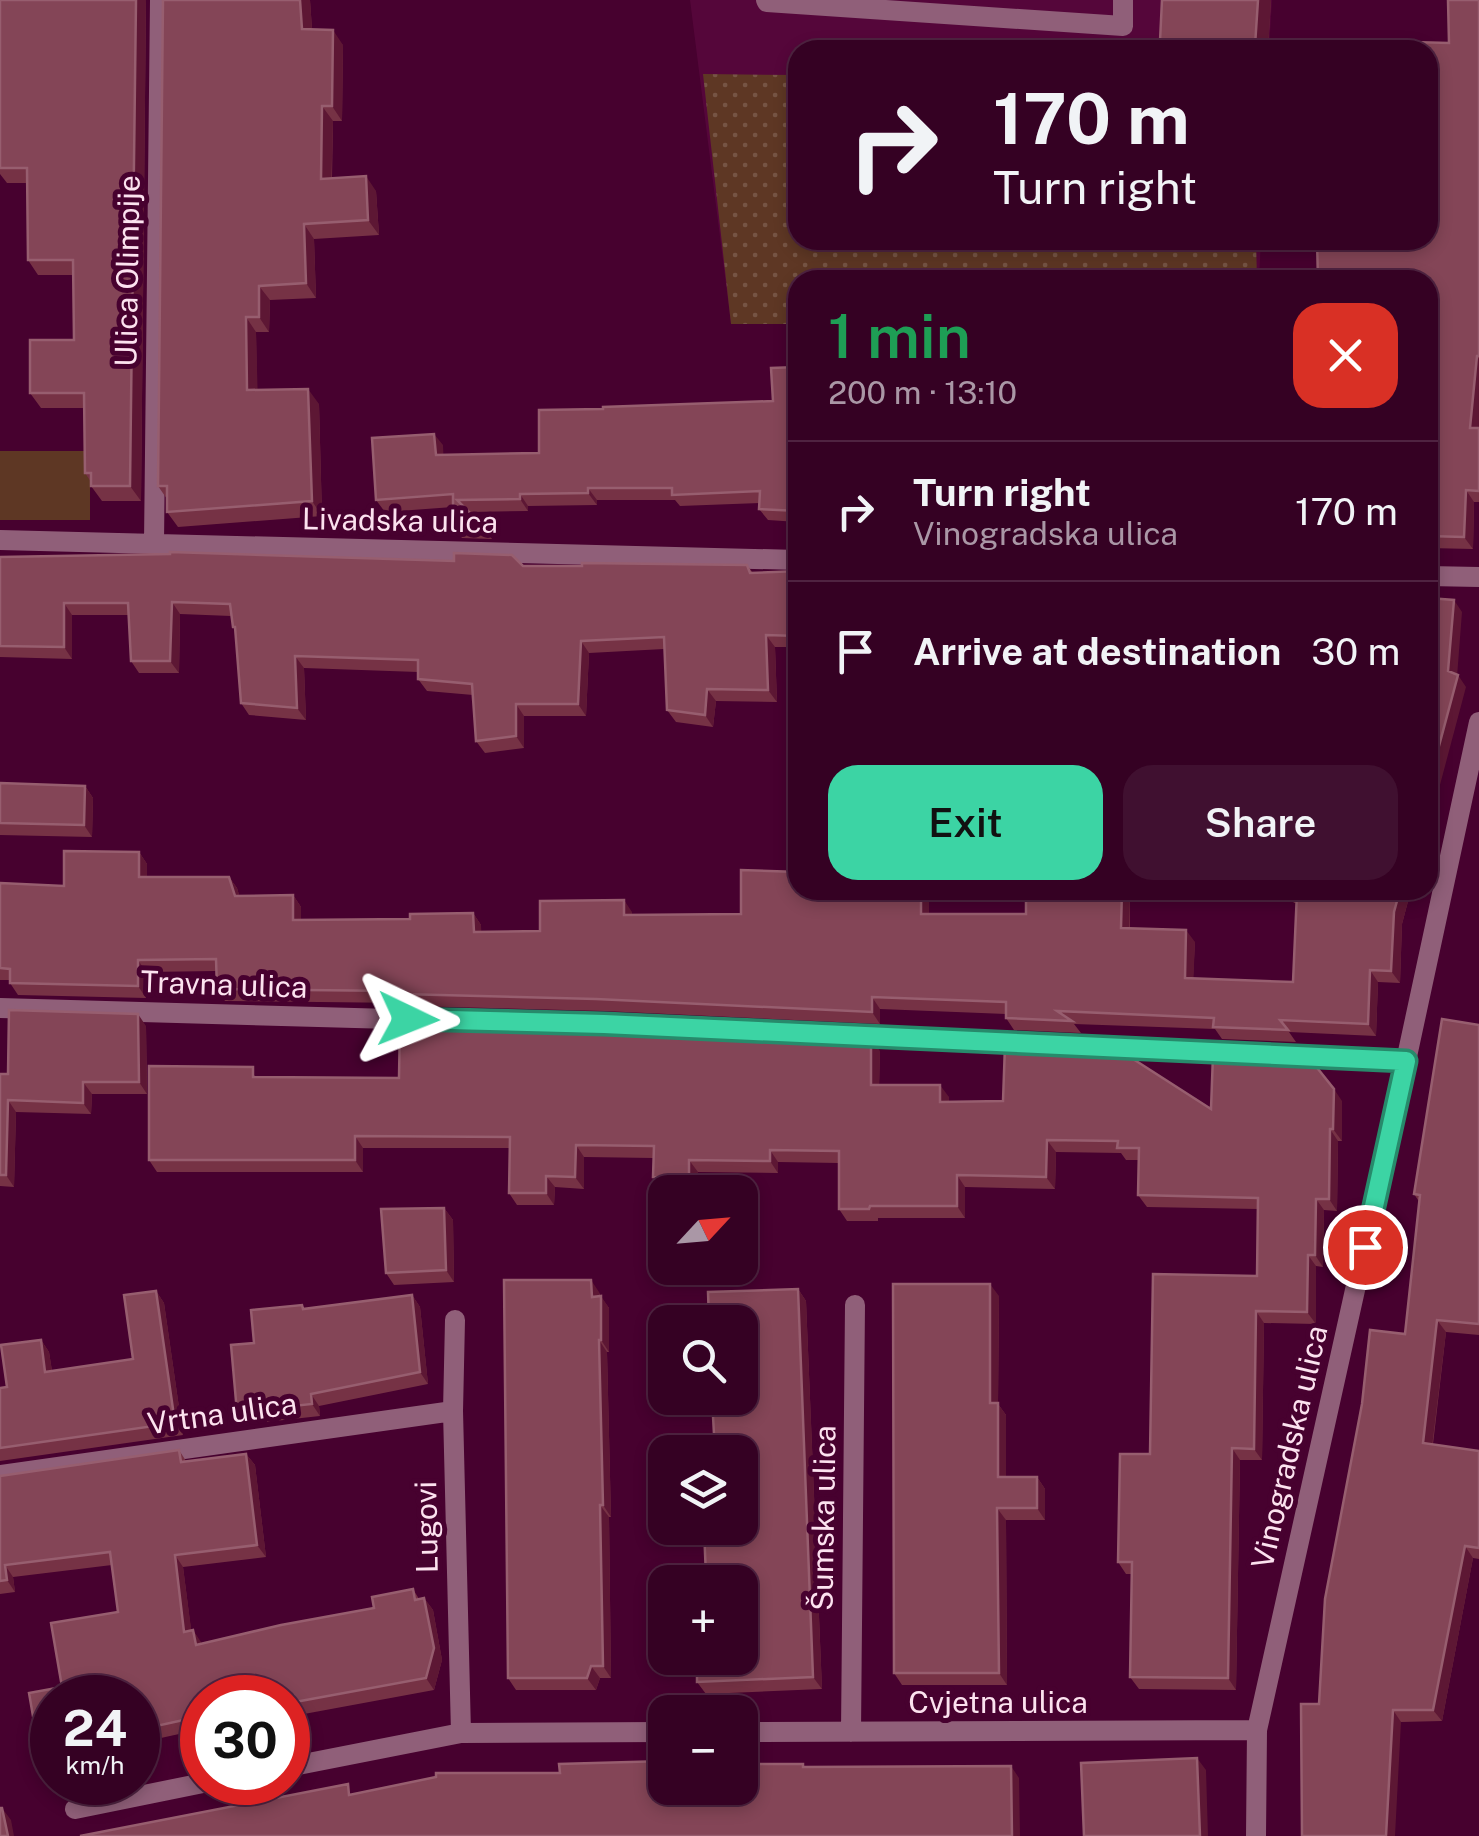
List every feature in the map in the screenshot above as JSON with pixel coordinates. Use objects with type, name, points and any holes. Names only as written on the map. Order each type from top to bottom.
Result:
[{"type":"street","name":"Ulica Olimpije","points":[[154,544],[160,0]]},
{"type":"street","points":[[766,0],[1123,26],[1124,0]]},
{"type":"street","name":"Livadska ulica","points":[[0,540],[788,560]]},
{"type":"street","points":[[1438,576],[1479,577]]},
{"type":"street","name":"Vinogradska ulica","points":[[1256,1836],[1257,1730],[1479,722]]},
{"type":"street","name":"Travna ulica","points":[[0,1008],[604,1024],[1406,1061]]},
{"type":"street","name":"Šumska ulica","points":[[851,1732],[855,1305]]},
{"type":"street","name":"Lugovi","points":[[455,1320],[453,1411],[460,1733]]},
{"type":"street","name":"Vrtna ulica","points":[[0,1475],[453,1411]]},
{"type":"street","name":"Cvjetna ulica","points":[[758,1732],[1257,1730]]},
{"type":"street","points":[[310,1763],[460,1733],[648,1732]]},
{"type":"street","points":[[75,1809],[180,1788]]},
{"type":"shaded area","points":[[690,0],[1272,0],[1270,40],[788,40],[788,250],[1260,250],[1260,270],[788,270],[788,324],[731,324]]},
{"type":"shaded area","points":[[703,74],[788,75],[788,250],[1256,250],[1257,270],[788,270],[788,324],[731,324]]},
{"type":"shaded area","points":[[0,451],[90,451],[90,520],[0,520]]},
{"type":"building","points":[[0,0],[136,0],[130,486],[91,486],[91,473],[85,473],[84,393],[30,393],[30,340],[74,340],[73,260],[28,260],[27,168],[0,168]]},
{"type":"building","points":[[163,0],[300,0],[302,29],[333,30],[332,106],[322,106],[321,179],[366,176],[368,220],[304,224],[306,283],[259,286],[259,317],[246,317],[247,390],[308,389],[312,501],[167,512],[167,486],[158,486]]},
{"type":"building","points":[[1162,0],[1258,0],[1255,40],[1160,40]]},
{"type":"building","points":[[1448,0],[1479,0],[1479,356],[1470,428],[1479,428],[1479,491],[1466,490],[1464,537],[1438,536],[1438,270],[1318,270],[1317,250],[1438,250],[1438,43],[1449,43]]},
{"type":"building","points":[[788,367],[788,510],[759,509],[760,491],[672,495],[672,488],[588,488],[588,493],[457,500],[484,527],[453,526],[453,494],[376,500],[372,438],[434,434],[436,455],[539,453],[539,410],[773,401],[771,368]]},
{"type":"building","points":[[454,553],[512,555],[523,566],[747,565],[750,573],[788,571],[788,636],[766,635],[768,690],[707,689],[705,715],[667,710],[664,637],[581,641],[578,704],[516,704],[516,736],[476,741],[472,684],[418,679],[418,660],[295,656],[297,708],[241,703],[230,604],[172,602],[170,661],[131,661],[128,603],[64,603],[64,647],[0,646],[0,557],[170,554],[454,561]]},
{"type":"building","points":[[1438,599],[1454,600],[1448,671],[1458,675],[1438,750]]},
{"type":"building","points":[[0,783],[85,786],[84,825],[0,823]]},
{"type":"building","points":[[64,851],[139,852],[139,877],[229,877],[235,896],[293,895],[293,920],[410,919],[410,914],[473,913],[474,932],[540,931],[540,901],[624,900],[624,915],[741,914],[741,870],[788,872],[788,900],[921,900],[921,914],[1026,914],[1026,900],[1122,900],[1121,928],[1186,930],[1185,978],[1293,982],[1297,900],[1397,900],[1391,971],[1370,970],[1368,1024],[1280,1020],[1288,1030],[1213,1027],[1214,1018],[1057,1011],[1072,1021],[1006,1018],[1006,1002],[872,997],[872,1012],[400,991],[217,989],[216,959],[138,960],[138,986],[10,983],[10,969],[0,968],[0,883],[64,886]]},
{"type":"building","points":[[9,1010],[138,1014],[139,1082],[83,1082],[83,1103],[8,1100],[6,1175],[0,1175],[0,1074],[8,1074]]},
{"type":"building","points":[[1442,1019],[1479,1025],[1479,1324],[1437,1320],[1423,1443],[1479,1451],[1479,1548],[1465,1546],[1433,1710],[1393,1710],[1386,1836],[1302,1836],[1301,1704],[1319,1704],[1325,1599],[1362,1404],[1370,1330],[1405,1334],[1420,1195],[1414,1194]]},
{"type":"building","points":[[400,1021],[871,1039],[871,1085],[940,1085],[940,1102],[1003,1101],[1005,1045],[1119,1050],[1211,1109],[1213,1055],[1310,1059],[1334,1089],[1329,1199],[1316,1199],[1315,1255],[1308,1255],[1307,1312],[1256,1311],[1254,1449],[1232,1448],[1228,1678],[1130,1677],[1132,1562],[1118,1562],[1120,1454],[1150,1454],[1153,1274],[1257,1276],[1258,1198],[1138,1195],[1139,1148],[1117,1148],[1118,1141],[1047,1140],[1046,1177],[957,1175],[957,1206],[869,1209],[839,1209],[839,1151],[770,1150],[770,1161],[689,1160],[689,1175],[653,1175],[654,1146],[576,1145],[575,1177],[546,1176],[546,1193],[509,1193],[510,1137],[355,1136],[355,1160],[149,1160],[149,1066],[253,1067],[253,1077],[399,1078]]},
{"type":"building","points":[[444,1208],[446,1270],[386,1273],[381,1209]]},
{"type":"building","points":[[504,1280],[591,1280],[592,1297],[601,1296],[603,1666],[591,1666],[587,1678],[508,1678]]},
{"type":"building","points":[[893,1284],[990,1284],[990,1403],[998,1403],[998,1477],[1037,1477],[1037,1508],[997,1508],[999,1673],[894,1673]]},
{"type":"building","points":[[798,1289],[813,1677],[697,1682],[697,1675],[758,1675],[758,1565],[706,1565],[705,1545],[758,1545],[758,1435],[714,1435],[713,1415],[758,1415],[758,1305],[708,1305],[708,1292]]},
{"type":"building","points":[[156,1291],[175,1423],[0,1448],[0,1388],[7,1387],[1,1345],[41,1340],[45,1372],[133,1359],[124,1295]]},
{"type":"building","points":[[412,1295],[420,1372],[311,1394],[312,1404],[237,1412],[231,1345],[254,1343],[251,1310],[302,1305],[303,1309]]},
{"type":"building","points":[[179,1450],[181,1462],[246,1454],[257,1545],[175,1555],[184,1632],[193,1630],[196,1645],[374,1608],[372,1597],[413,1589],[415,1600],[424,1598],[434,1648],[426,1678],[310,1699],[310,1675],[180,1675],[180,1721],[160,1725],[160,1675],[60,1675],[51,1623],[118,1612],[110,1552],[5,1565],[7,1580],[0,1581],[0,1476]]},
{"type":"building","points":[[1197,1758],[1200,1836],[1084,1836],[1081,1763]]},
{"type":"building","points":[[648,1761],[648,1805],[758,1805],[758,1764],[1011,1766],[1012,1836],[80,1836],[240,1805],[310,1805],[310,1791],[348,1784],[349,1795],[436,1777],[436,1773],[560,1773],[559,1764]]},
{"type":"building","points":[[2,1808],[8,1836],[0,1836]]},
{"type":"route","points":[[408,1019],[604,1024],[1406,1061],[1365,1247]]}]
